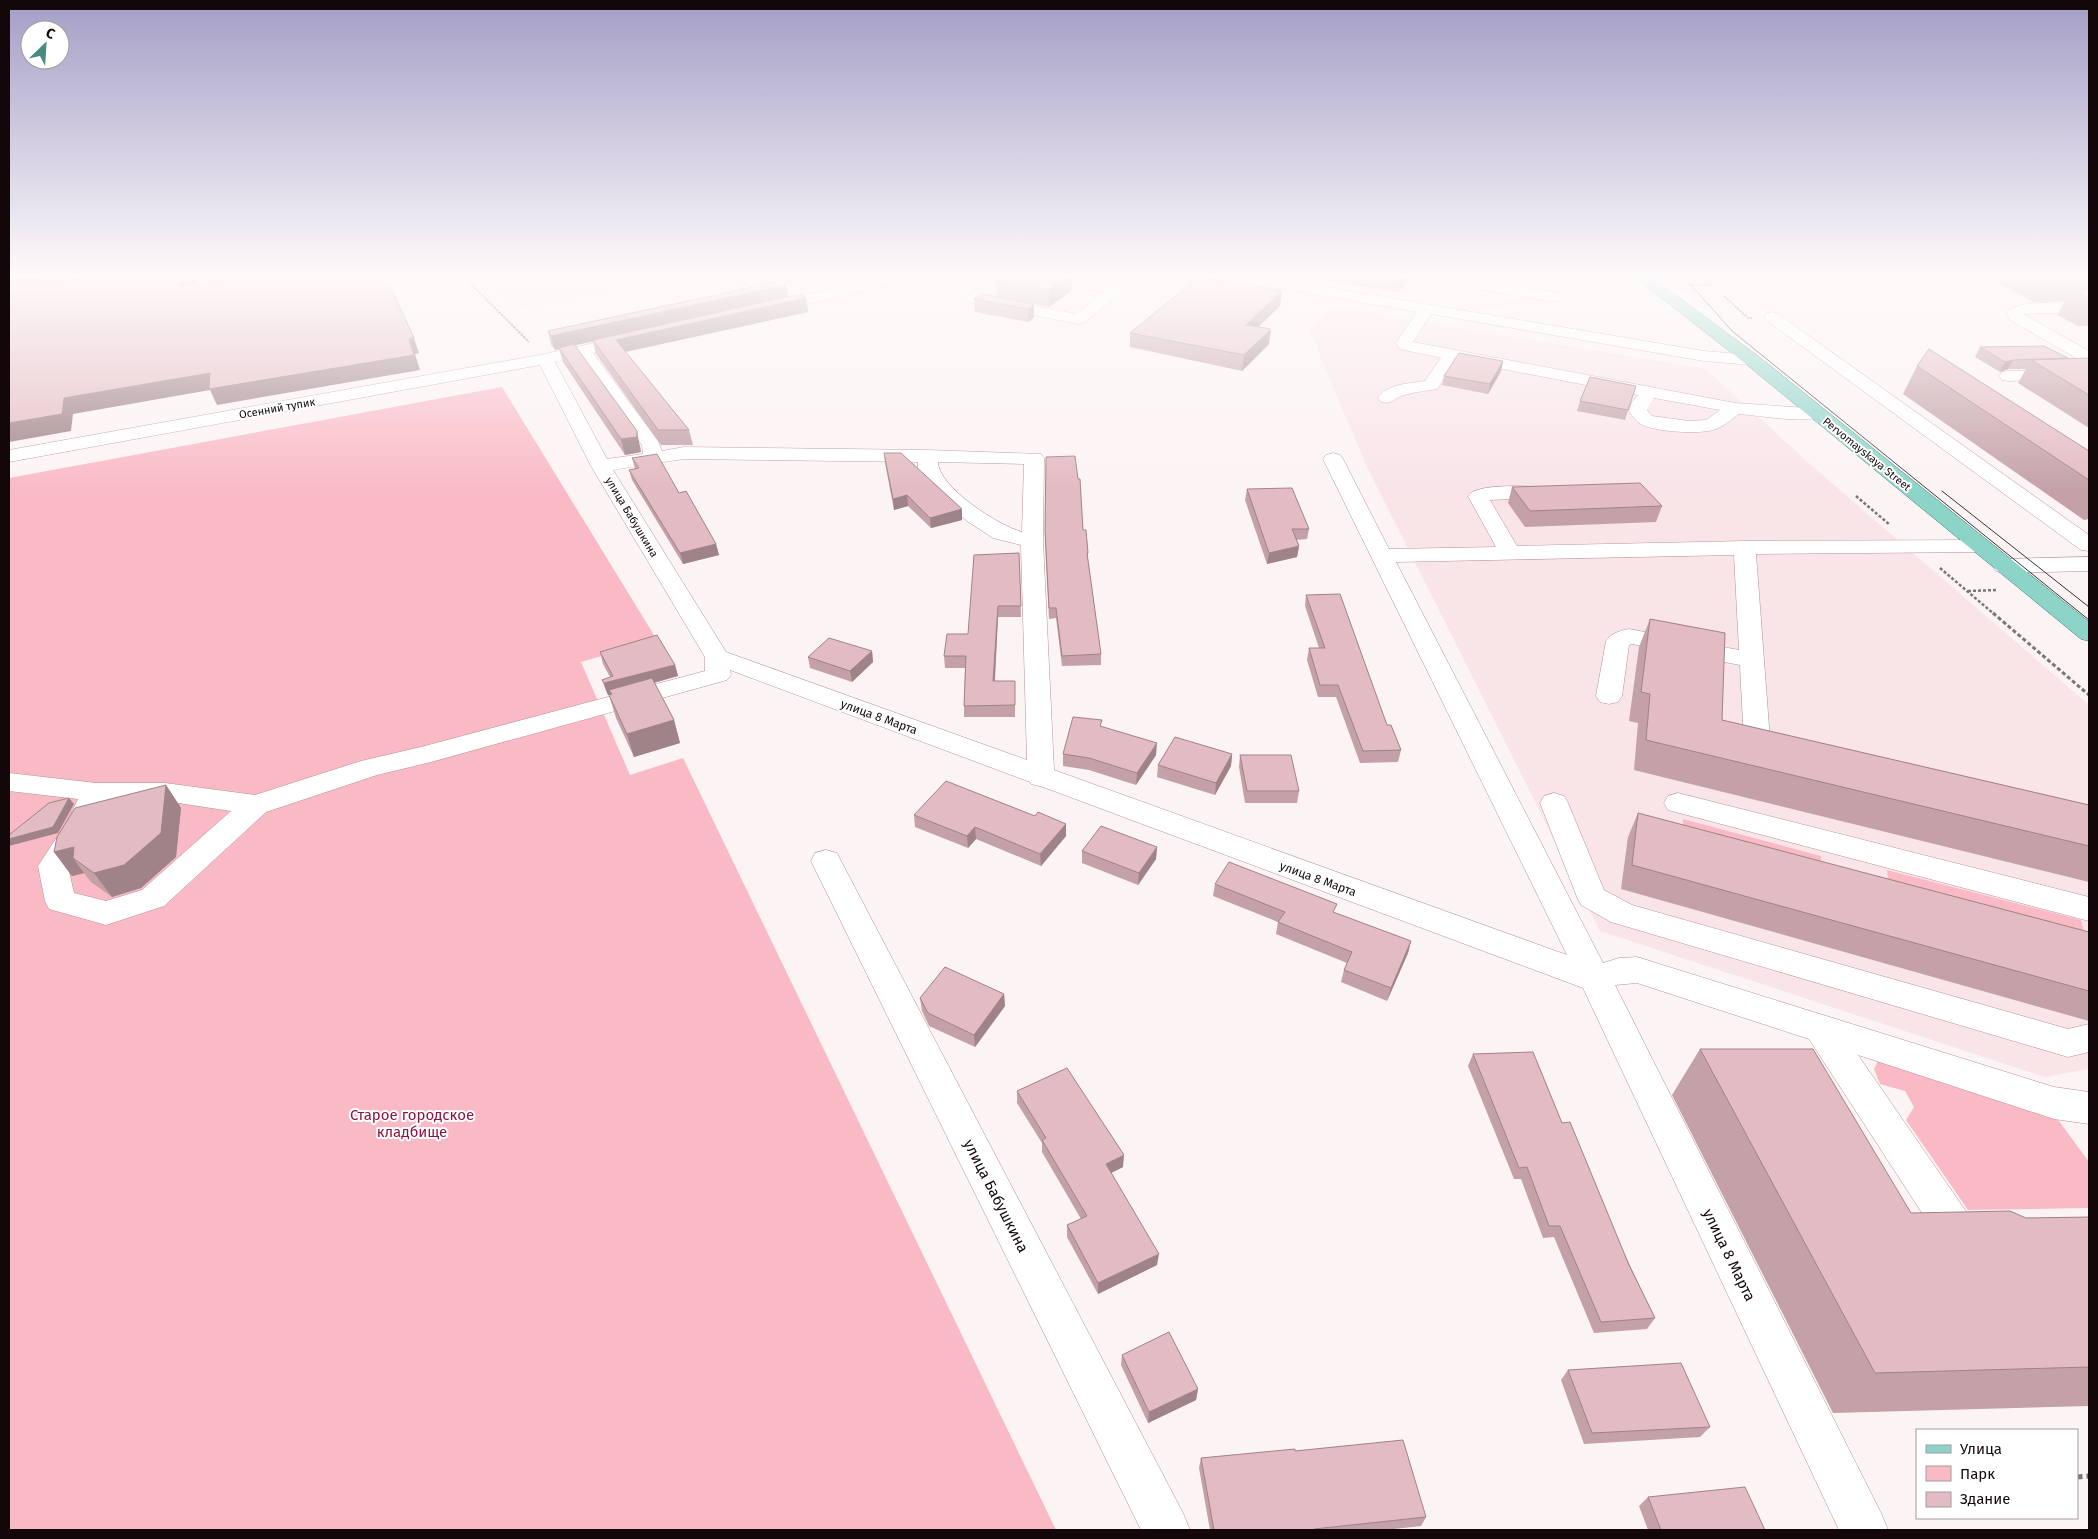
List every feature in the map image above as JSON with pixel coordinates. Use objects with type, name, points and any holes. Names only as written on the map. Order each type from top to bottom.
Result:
[{"type":"main road","name":"Pervomayskaya Street","points":[[1737,349],[2089,634]]},
{"type":"street","name":"Осенний тупик","points":[[9,456],[545,359],[587,349]]},
{"type":"street","points":[[1414,349],[1735,408],[1816,413]]},
{"type":"street","points":[[1661,349],[1704,356],[1752,360]]},
{"type":"street","points":[[1816,349],[2089,545]]},
{"type":"street","points":[[2073,349],[2089,358]]},
{"type":"street","points":[[582,350],[651,445],[654,458]]},
{"type":"street","points":[[1387,398],[1397,392],[1431,385],[1451,356]]},
{"type":"street","name":"улица Бабушкина","points":[[545,359],[601,466],[718,666]]},
{"type":"street","points":[[2008,376],[2071,374]]},
{"type":"street","points":[[1649,392],[1641,402],[1638,412],[1646,420],[1666,425],[1689,427],[1711,425],[1735,408]]},
{"type":"street","points":[[601,466],[684,453],[1034,458],[1032,541],[1041,778]]},
{"type":"street","points":[[928,456],[928,469],[932,480],[974,517],[1001,533],[1032,541]]},
{"type":"street","name":"улица 8 Марта","points":[[1334,459],[1595,979],[1864,1530]]},
{"type":"street","points":[[1510,553],[1478,496],[1482,494],[1566,493]]},
{"type":"street","points":[[1382,556],[1745,548],[1979,546]]},
{"type":"street","points":[[1745,548],[1757,745],[1804,756]]},
{"type":"street","points":[[2004,566],[2089,564]]},
{"type":"street","points":[[1608,696],[1618,641],[1629,636],[1752,660]]},
{"type":"street","points":[[96,792],[80,825],[53,866],[60,900],[106,913],[153,898],[256,805],[371,767],[421,756],[718,666]]},
{"type":"street","name":"улица 8 Марта","points":[[718,666],[1041,778],[1595,979]]},
{"type":"street","points":[[9,782],[96,792],[165,792],[256,805]]},
{"type":"street","points":[[1554,803],[1592,897],[1622,914],[2068,1043],[2089,1038]]},
{"type":"street","points":[[1678,803],[2089,909]]},
{"type":"street","name":"улица Бабушкина","points":[[826,861],[1166,1530]]},
{"type":"street","points":[[1595,979],[1619,971],[1637,970],[2054,1103],[2089,1108]]},
{"type":"street","points":[[1821,1029],[1952,1223],[1963,1233],[1980,1241],[2006,1240]]},
{"type":"path","points":[[535,349],[545,359]]},
{"type":"path","points":[[1856,496],[2089,695]]},
{"type":"shaded area","points":[[1317,349],[1585,349],[1706,369],[1812,466],[2089,705],[2089,1069],[2045,1077],[1600,931],[1367,467]]},
{"type":"green space","name":"Старое городское кладбище","points":[[502,387],[657,640],[581,662],[630,775],[683,758],[1056,1530],[9,1530],[9,478]]},
{"type":"green space","points":[[1683,819],[1821,856],[1821,872],[1682,835]]},
{"type":"green space","points":[[1887,870],[2081,920],[2087,944],[1889,891]]},
{"type":"green space","points":[[1879,1059],[2056,1117],[2089,1162],[2089,1208],[1968,1210],[1906,1120],[1914,1107],[1905,1091],[1880,1084],[1874,1069]]},
{"type":"building","points":[[9,349],[412,349],[414,355],[209,389],[210,373],[64,398],[62,414],[9,423]]},
{"type":"building","points":[[560,349],[577,349],[637,431],[637,437],[621,439]]},
{"type":"building","points":[[599,349],[623,349],[689,430],[658,430]]},
{"type":"building","points":[[1212,349],[1250,349],[1244,355]]},
{"type":"building","points":[[1929,349],[2089,451],[2089,480],[1917,366]]},
{"type":"building","points":[[1983,349],[2050,349],[2068,358],[2013,360],[2005,362]]},
{"type":"building","points":[[1459,353],[1503,361],[1490,384],[1444,376]]},
{"type":"building","points":[[2089,358],[2089,395],[2031,360]]},
{"type":"building","points":[[1590,377],[1636,386],[1628,410],[1580,401]]},
{"type":"building","points":[[884,453],[901,453],[962,509],[930,518],[907,495],[893,499]]},
{"type":"building","points":[[657,454],[679,493],[686,491],[716,544],[680,553],[629,470],[639,468],[632,458]]},
{"type":"building","points":[[1075,456],[1078,479],[1080,479],[1083,530],[1086,530],[1087,553],[1101,654],[1062,656],[1056,608],[1049,608],[1045,531],[1046,457]]},
{"type":"building","points":[[1640,483],[1662,506],[1530,511],[1512,487]]},
{"type":"building","points":[[1292,488],[1309,529],[1292,529],[1299,546],[1269,553],[1247,489]]},
{"type":"building","points":[[1019,553],[1021,606],[998,606],[993,681],[1015,681],[1015,705],[964,706],[966,656],[944,656],[947,634],[968,634],[974,555]]},
{"type":"building","points":[[1340,594],[1387,725],[1391,725],[1401,750],[1363,751],[1338,685],[1320,685],[1309,648],[1325,648],[1306,595]]},
{"type":"building","points":[[1650,619],[1725,633],[1722,720],[2089,805],[2089,846],[1646,740],[1650,694],[1641,692]]},
{"type":"building","points":[[657,635],[675,665],[604,683],[602,680],[613,676],[600,652]]},
{"type":"building","points":[[829,638],[872,651],[850,671],[808,657]]},
{"type":"building","points":[[652,678],[674,720],[627,734],[609,695],[612,694],[609,690]]},
{"type":"building","points":[[1073,717],[1102,720],[1100,726],[1157,743],[1137,773],[1089,758],[1063,754]]},
{"type":"building","points":[[1175,737],[1232,754],[1216,783],[1158,765]]},
{"type":"building","points":[[1240,755],[1291,755],[1299,791],[1247,791]]},
{"type":"building","points":[[946,781],[1035,816],[1038,812],[1066,824],[1040,854],[975,827],[967,836],[914,815]]},
{"type":"building","points":[[166,785],[161,833],[124,865],[94,873],[73,858],[74,847],[54,852],[57,837],[75,808]]},
{"type":"building","points":[[69,798],[53,827],[9,839],[9,835],[49,803]]},
{"type":"building","points":[[1638,813],[2089,932],[2089,991],[1632,865]]},
{"type":"building","points":[[1101,826],[1157,847],[1139,873],[1082,851]]},
{"type":"building","points":[[1229,862],[1337,904],[1333,912],[1411,941],[1391,988],[1344,970],[1352,952],[1278,922],[1285,912],[1215,884]]},
{"type":"building","points":[[945,967],[1004,994],[974,1035],[928,1013],[920,998]]},
{"type":"building","points":[[1700,1049],[1813,1049],[1911,1213],[2010,1211],[2026,1218],[2089,1217],[2089,1367],[1875,1373]]},
{"type":"building","points":[[1533,1052],[1562,1123],[1570,1122],[1629,1265],[1655,1318],[1601,1322],[1560,1226],[1549,1226],[1527,1167],[1519,1168],[1473,1054]]},
{"type":"building","points":[[1067,1068],[1124,1155],[1106,1164],[1159,1254],[1098,1283],[1067,1225],[1087,1216],[1042,1140],[1046,1138],[1017,1091]]},
{"type":"building","points":[[1169,1332],[1198,1389],[1149,1412],[1122,1355]]},
{"type":"building","points":[[1681,1363],[1710,1427],[1592,1433],[1568,1370]]},
{"type":"building","points":[[1403,1440],[1426,1517],[1314,1530],[1214,1530],[1201,1458]]},
{"type":"building","points":[[1745,1487],[1765,1530],[1661,1530],[1648,1497]]},
{"type":"tram line","points":[[1754,349],[2089,620]]},
{"type":"tram line","points":[[1942,491],[2089,607]]}]
